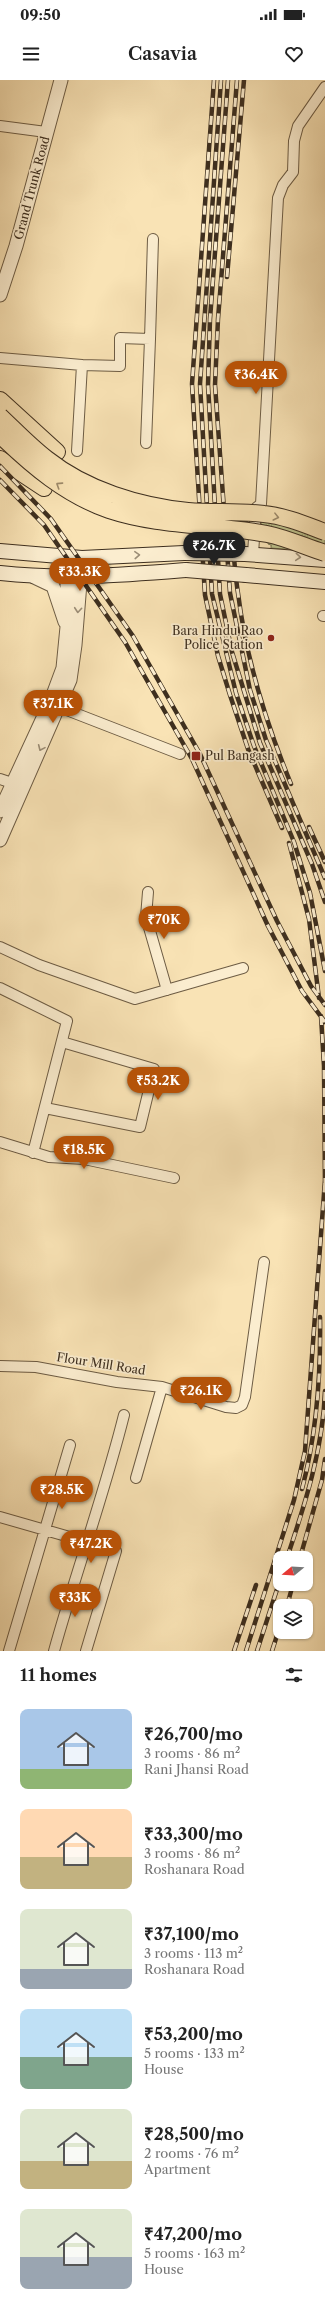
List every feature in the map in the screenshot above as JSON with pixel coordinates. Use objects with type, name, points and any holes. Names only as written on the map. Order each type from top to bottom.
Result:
[{"type":"main road","points":[[0,400],[57,452],[92,476],[131,490],[190,500],[221,512]]},
{"type":"main road","points":[[0,416],[47,459],[80,481],[114,495],[154,506],[188,511],[265,514],[299,522],[325,532]]},
{"type":"main road","points":[[0,435],[36,470],[72,493],[108,510],[147,519],[268,534],[325,553]]},
{"type":"main road","points":[[0,459],[65,502],[86,511],[142,529],[190,533],[214,528]]},
{"type":"main road","points":[[0,551],[82,558],[184,553],[249,554],[325,560]]},
{"type":"main road","points":[[0,573],[34,577],[75,578],[186,570],[325,582]]},
{"type":"street","name":"Grand Trunk Road","points":[[0,295],[16,246],[61,80]]},
{"type":"street","points":[[249,554],[256,508],[262,504],[278,198],[283,185],[293,172],[294,141],[298,126],[325,86]]},
{"type":"street","points":[[0,126],[46,132]]},
{"type":"street","points":[[146,443],[153,239]]},
{"type":"street","points":[[0,358],[82,365],[120,366],[120,338],[150,339]]},
{"type":"street","points":[[77,452],[82,365]]},
{"type":"street","points":[[0,840],[59,707],[72,671],[75,578],[67,557]]},
{"type":"street","points":[[0,811],[6,781],[60,677],[65,657],[67,627],[75,578],[82,558]]},
{"type":"street","points":[[34,577],[53,586],[67,627]]},
{"type":"street","points":[[59,707],[180,754]]},
{"type":"street","points":[[148,892],[146,917],[167,990]]},
{"type":"street","points":[[0,947],[39,965],[135,999],[244,968]]},
{"type":"street","points":[[0,988],[67,1021],[33,1153]]},
{"type":"street","points":[[45,1108],[140,1127],[154,1069],[62,1042]]},
{"type":"street","points":[[0,1142],[33,1153],[55,1158],[84,1159],[174,1178]]},
{"type":"street","name":"Flour Mill Road","points":[[0,1366],[36,1366],[117,1382],[162,1387],[226,1407],[236,1408],[242,1405],[264,1262]]},
{"type":"street","points":[[136,1478],[162,1387]]},
{"type":"street","points":[[54,1651],[108,1478],[124,1416]]},
{"type":"street","points":[[9,1651],[70,1445]]},
{"type":"street","points":[[0,1517],[87,1542]]},
{"type":"street","points":[[86,1651],[116,1551]]},
{"type":"green space","points":[[262,507],[325,529],[325,552],[271,548],[271,545],[268,544],[269,529],[261,528]]},
{"type":"railway","points":[[214,80],[192,384],[205,595],[218,656],[230,695],[248,749],[282,828]]},
{"type":"railway","points":[[221,80],[200,384],[212,594],[236,693],[254,746],[294,842],[310,893],[325,971]]},
{"type":"railway","points":[[228,80],[210,319],[208,385],[220,594],[232,652],[260,743],[312,864],[325,902]]},
{"type":"railway","points":[[237,80],[218,319],[215,385],[230,593],[250,690],[266,740],[325,878]]},
{"type":"railway","points":[[227,277],[244,80]]},
{"type":"railway","points":[[0,466],[51,519],[133,636],[200,754],[277,921],[311,986],[325,1005]]},
{"type":"railway","points":[[0,480],[44,525],[125,642],[192,759],[268,926],[302,991],[325,1022]]},
{"type":"railway","points":[[231,517],[237,584],[246,642],[265,714],[291,784]]},
{"type":"railway","points":[[309,827],[325,862]]},
{"type":"railway","points":[[289,843],[309,919],[319,998]]},
{"type":"railway","points":[[321,1016],[324,1066],[325,1186]]},
{"type":"railway","points":[[246,1651],[294,1500],[305,1451],[325,1180]]},
{"type":"railway","points":[[302,1489],[315,1425],[319,1382],[320,1317]]},
{"type":"railway","points":[[289,1551],[317,1455],[324,1413],[325,1391]]},
{"type":"railway","points":[[302,1551],[322,1480],[325,1459]]},
{"type":"railway","points":[[234,1651],[256,1585]]},
{"type":"railway","points":[[257,1651],[276,1591]]},
{"type":"railway","points":[[289,1599],[291,1591]]},
{"type":"railway","points":[[272,1651],[276,1639]]},
{"type":"place","name":"Bara Hindu Rao Police Station","points":[[271,638]]},
{"type":"place","name":"Pul Bangash","points":[[196,756]]}]
